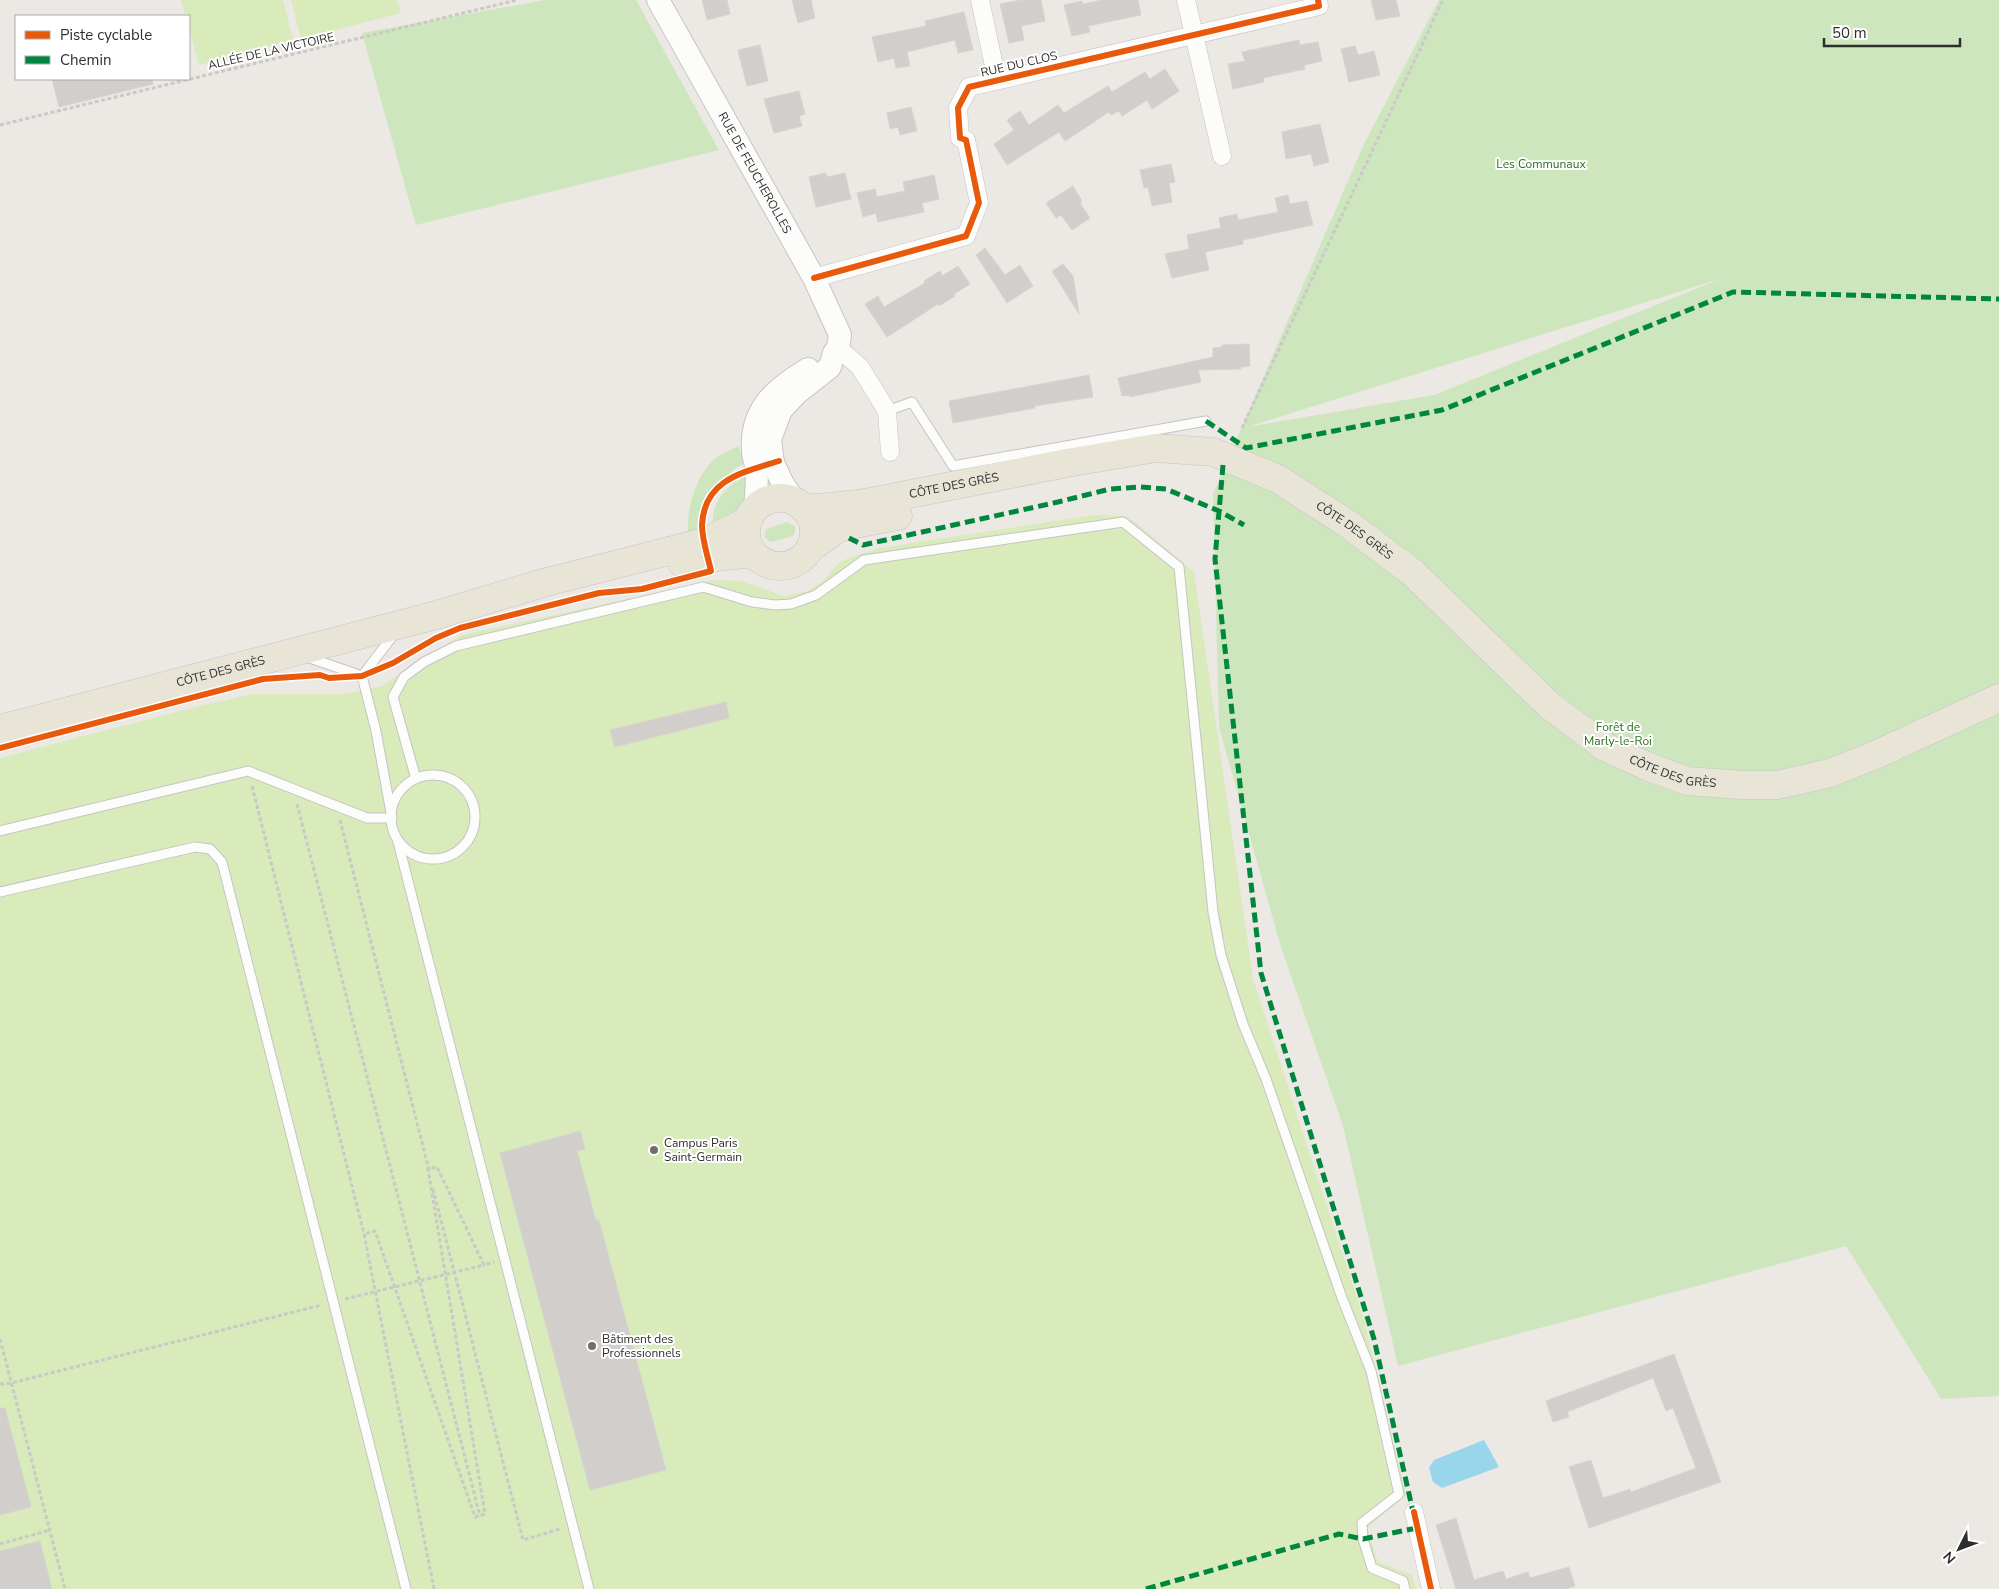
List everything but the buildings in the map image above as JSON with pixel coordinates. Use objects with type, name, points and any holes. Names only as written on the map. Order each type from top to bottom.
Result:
[{"type":"main road","name":"CÔTE DES GRÈS","points":[[799,505],[820,508],[865,503],[1066,462],[1156,448],[1213,452],[1278,479],[1348,524],[1413,573],[1550,705],[1605,747],[1649,768],[1687,781],[1742,785],[1777,785],[1830,773],[1874,756],[1999,698]]},
{"type":"main road","name":"CÔTE DES GRÈS","points":[[810,548],[840,527],[1046,486],[1132,464],[1171,459],[1223,465],[1278,479]]},
{"type":"main road","points":[[782,498],[799,505],[809,516],[813,526],[813,538],[810,548],[803,557],[794,563],[782,566],[771,565],[761,560],[753,553],[748,543],[746,532],[752,515],[761,504],[771,499],[782,498]]},
{"type":"main road","name":"CÔTE DES GRÈS","points":[[0,729],[440,614],[543,582],[704,542],[752,515]]},
{"type":"main road","name":"CÔTE DES GRÈS","points":[[440,614],[708,558],[753,553]]},
{"type":"street","name":"RUE DE FEUCHEROLLES","points":[[658,0],[814,278],[840,335],[836,350]]},
{"type":"street","points":[[980,0],[997,80]]},
{"type":"street","points":[[1186,0],[1222,156]]},
{"type":"street","name":"RUE DU CLOS","points":[[814,278],[966,236],[979,203],[966,140],[960,138],[958,108],[969,87],[1318,6],[1318,0]]},
{"type":"street","points":[[836,350],[860,367],[887,411],[890,452]]},
{"type":"street","points":[[799,505],[783,484],[773,463],[770,439],[782,410],[796,393],[830,367],[836,350]]},
{"type":"street","points":[[752,515],[756,467],[753,451],[755,424],[766,402],[784,383],[836,350]]},
{"type":"street","points":[[1414,1512],[1431,1589]]},
{"type":"lane","points":[[887,411],[912,402],[953,466],[1206,421]]},
{"type":"lane","points":[[416,779],[393,697],[404,677],[424,662],[456,646],[703,587],[752,602],[775,605],[792,604],[816,595],[864,560],[1123,522],[1179,567],[1213,912],[1221,955],[1243,1024],[1266,1079],[1342,1298],[1371,1372],[1399,1494],[1362,1523],[1363,1539],[1372,1568],[1403,1581],[1405,1589]]},
{"type":"lane","points":[[362,676],[403,624]]},
{"type":"lane","points":[[292,652],[362,676]]},
{"type":"lane","points":[[362,676],[376,732],[392,818],[589,1589]]},
{"type":"lane","points":[[0,831],[248,771],[367,818],[392,818]]},
{"type":"lane","points":[[392,818],[393,806],[398,795],[416,779],[428,776],[440,776],[452,780],[463,788],[473,806],[474,827],[464,845],[457,852],[438,859],[426,858],[414,854],[404,847],[397,838]]},
{"type":"lane","points":[[0,892],[195,847],[210,849],[222,862],[406,1589]]},
{"type":"path","points":[[1242,428],[1443,0]]},
{"type":"path","points":[[248,771],[364,1234],[434,1589]]},
{"type":"path","points":[[293,788],[480,1516]]},
{"type":"path","points":[[336,805],[523,1540],[573,1525]]},
{"type":"path","points":[[428,1169],[437,1167],[484,1265]]},
{"type":"path","points":[[364,1234],[375,1231],[475,1517],[480,1516],[484,1514],[428,1169]]},
{"type":"path","points":[[0,1384],[11,1384],[418,1280],[504,1260]]},
{"type":"path","points":[[0,1339],[65,1589]]},
{"type":"path","points":[[0,1544],[50,1530]]},
{"type":"green space","points":[[181,0],[283,0],[293,40],[199,65],[190,32],[190,15],[185,15]]},
{"type":"green space","points":[[291,0],[397,0],[401,13],[301,39]]},
{"type":"green space","points":[[545,0],[636,0],[719,150],[416,225],[362,33]]},
{"type":"green space","name":"Forêt de Marly-le-Roi","points":[[1439,0],[1999,0],[1999,1396],[1941,1399],[1846,1246],[1398,1366],[1343,1126],[1280,944],[1219,727],[1213,494],[1363,146]],"holes":[[[1720,279],[1434,395],[1247,427]]]},
{"type":"green space","points":[[738,446],[745,463],[726,476],[710,493],[701,513],[699,537],[689,539],[688,518],[690,506],[703,473],[717,457]]},
{"type":"green space","points":[[751,474],[745,508],[713,526],[713,517],[718,500],[735,482]]},
{"type":"green space","name":"Campus Paris Saint-Germain","points":[[1095,515],[1122,516],[1135,522],[1194,572],[1253,979],[1364,1320],[1406,1495],[1367,1528],[1378,1562],[1412,1575],[1416,1589],[0,1589],[0,758],[199,706],[253,694],[345,694],[382,686],[462,635],[715,580],[741,581],[784,596],[808,591],[825,579],[841,561],[879,548]]},
{"type":"green space","points":[[787,522],[795,526],[793,536],[770,542],[765,538],[767,529]]},
{"type":"water","points":[[1484,1440],[1499,1467],[1442,1488],[1433,1482],[1429,1468],[1434,1460]]},
{"type":"marked path","points":[[1206,421],[1246,448],[1442,410],[1733,292],[1999,299]]},
{"type":"marked path","points":[[1223,465],[1215,559],[1261,973],[1374,1339],[1414,1516]]},
{"type":"marked path","points":[[849,538],[863,545],[1110,489],[1140,487],[1166,489],[1219,511],[1244,525]]},
{"type":"marked path","points":[[1146,1589],[1339,1534],[1363,1539],[1417,1528]]},
{"type":"cycle path","points":[[814,278],[966,236],[979,203],[966,140],[960,138],[958,108],[969,87],[1319,6],[1318,0]]},
{"type":"cycle path","points":[[0,748],[263,679],[320,675],[329,678],[362,676],[393,663],[436,638],[460,628],[599,593],[642,589],[711,571],[702,531],[704,509],[710,497],[718,487],[728,480],[752,469],[779,461]]},
{"type":"cycle path","points":[[1414,1512],[1431,1589]]},
{"type":"place","name":"Campus Paris Saint-Germain","points":[[654,1150]]},
{"type":"place","name":"Bâtiment des Professionnels","points":[[592,1346]]},
{"type":"park label","name":"Les Communaux","points":[[1541,164]]}]
